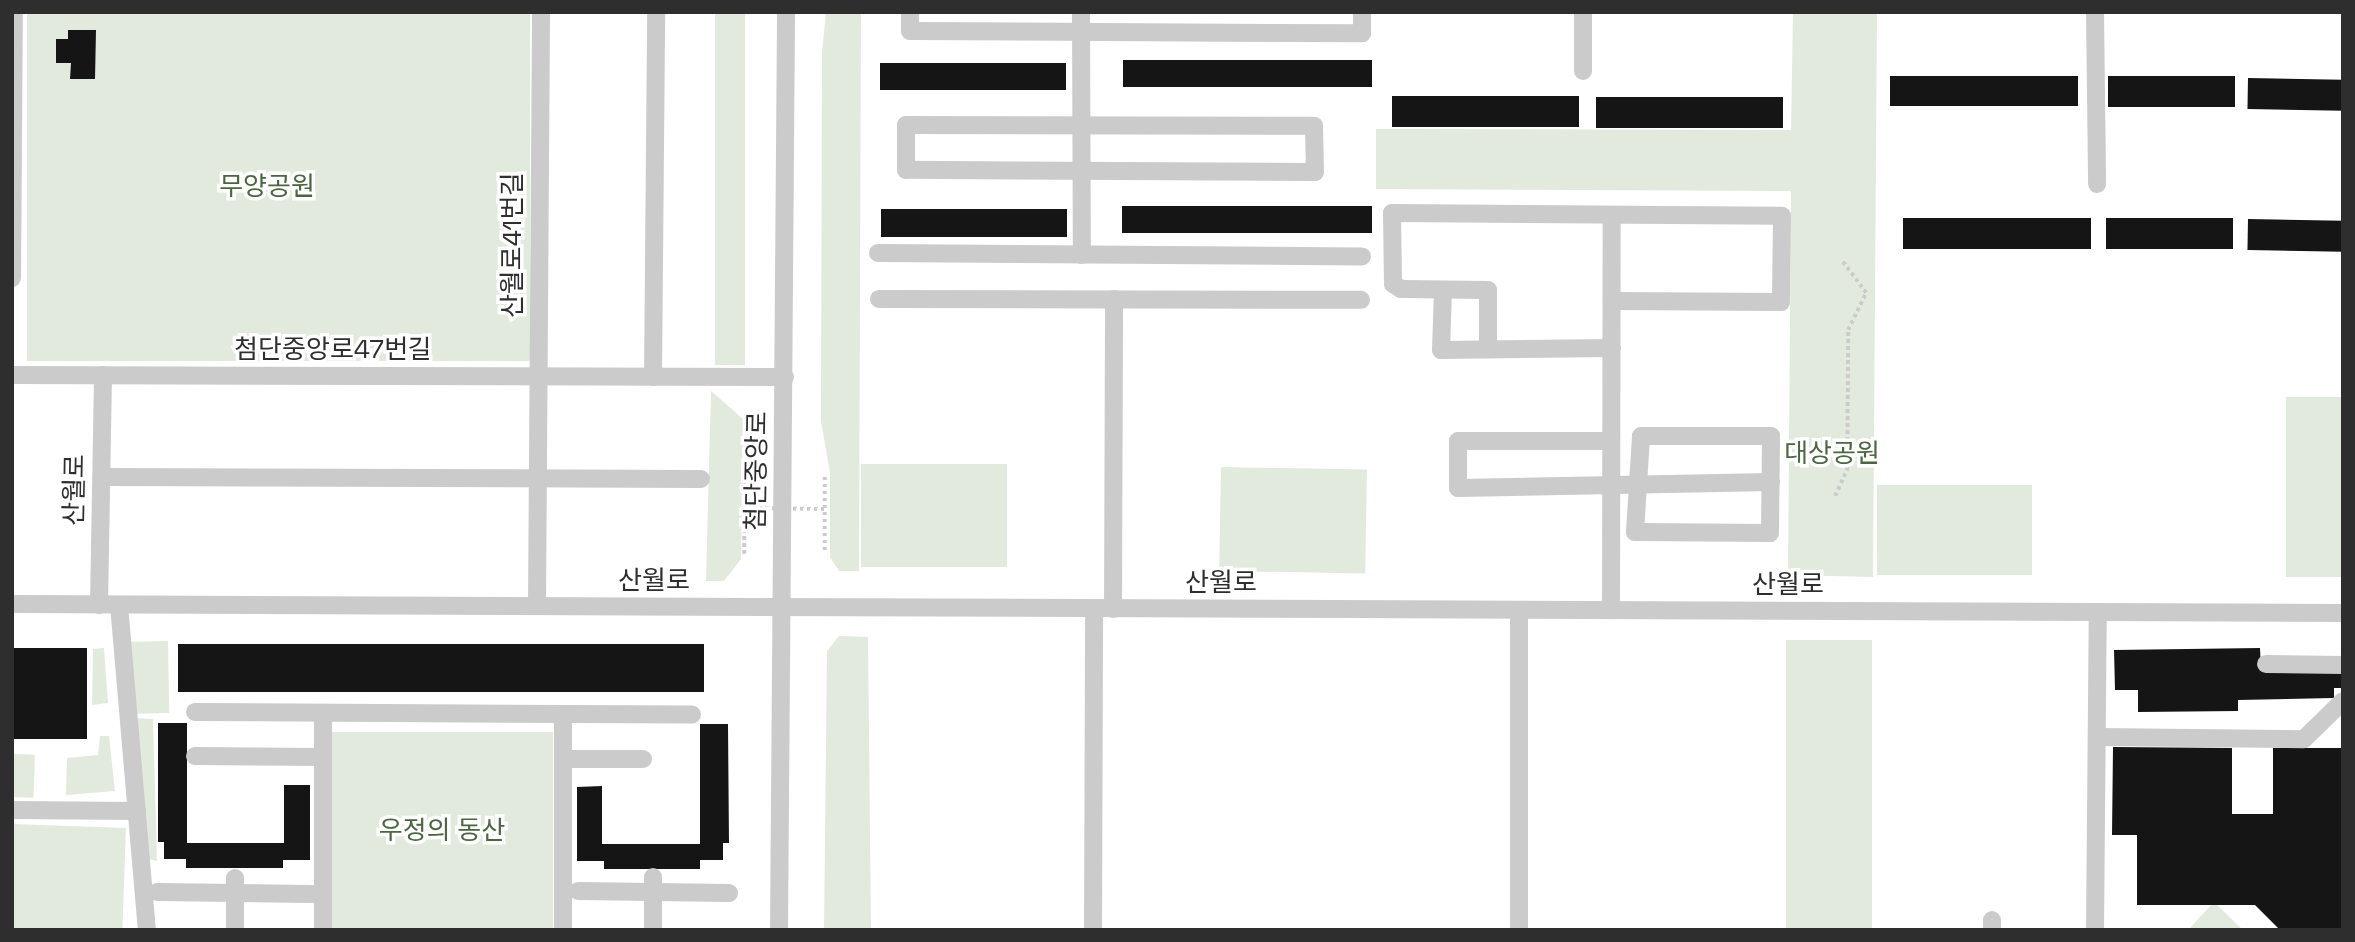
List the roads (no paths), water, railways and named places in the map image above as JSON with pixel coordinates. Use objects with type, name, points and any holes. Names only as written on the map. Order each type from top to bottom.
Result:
[{"type":"street","points":[[12,278],[14,12]]},
{"type":"street","name":"산월로41번길","points":[[537,606],[541,12]]},
{"type":"street","points":[[653,377],[656,12]]},
{"type":"street","name":"첨단중앙로","points":[[779,930],[786,12]]},
{"type":"street","points":[[910,12],[910,31],[1362,33],[1362,12]]},
{"type":"street","points":[[1081,12],[1082,255]]},
{"type":"street","points":[[1583,12],[1583,71]]},
{"type":"street","points":[[2095,12],[2097,184]]},
{"type":"street","points":[[906,125],[1082,125],[1314,126],[1315,172],[906,170],[906,125]]},
{"type":"street","points":[[1488,349],[1488,290],[1402,289],[1393,284],[1392,213],[1782,216],[1781,302],[1612,301]]},
{"type":"street","points":[[1611,610],[1612,215]]},
{"type":"street","points":[[878,254],[1362,256]]},
{"type":"street","points":[[1443,290],[1441,350],[1612,348]]},
{"type":"street","points":[[879,299],[1361,300]]},
{"type":"street","points":[[1113,609],[1114,299]]},
{"type":"street","name":"첨단중앙로47번길","points":[[12,375],[785,377]]},
{"type":"street","name":"산월로","points":[[99,605],[103,375]]},
{"type":"street","points":[[1641,436],[1770,436],[1770,533],[1634,532],[1634,494],[1641,482],[1641,436]]},
{"type":"street","points":[[1611,441],[1458,441],[1458,488],[1611,488],[1641,482],[1770,482]]},
{"type":"street","points":[[102,477],[701,480]]},
{"type":"street","name":"산월로","points":[[12,604],[2343,614]]},
{"type":"street","points":[[118,605],[147,930]]},
{"type":"street","points":[[1093,930],[1094,609]]},
{"type":"street","points":[[1519,610],[1519,930]]},
{"type":"street","points":[[2095,930],[2098,612]]},
{"type":"street","points":[[2266,664],[2343,665]]},
{"type":"street","points":[[2097,737],[2304,739],[2343,701]]},
{"type":"street","points":[[195,712],[692,715]]},
{"type":"street","points":[[323,713],[323,930]]},
{"type":"street","points":[[563,930],[564,714]]},
{"type":"street","points":[[195,756],[323,757]]},
{"type":"street","points":[[564,759],[643,760]]},
{"type":"street","points":[[12,810],[137,811]]},
{"type":"street","points":[[578,891],[653,884],[729,893]]},
{"type":"street","points":[[653,884],[653,930]]},
{"type":"street","points":[[157,892],[235,886],[312,894]]},
{"type":"street","points":[[234,930],[235,886]]},
{"type":"park label","name":"무양공원","points":[[267,187]]},
{"type":"park label","name":"대상공원","points":[[1832,454]]},
{"type":"park label","name":"우정의 동산","points":[[442,831]]}]
